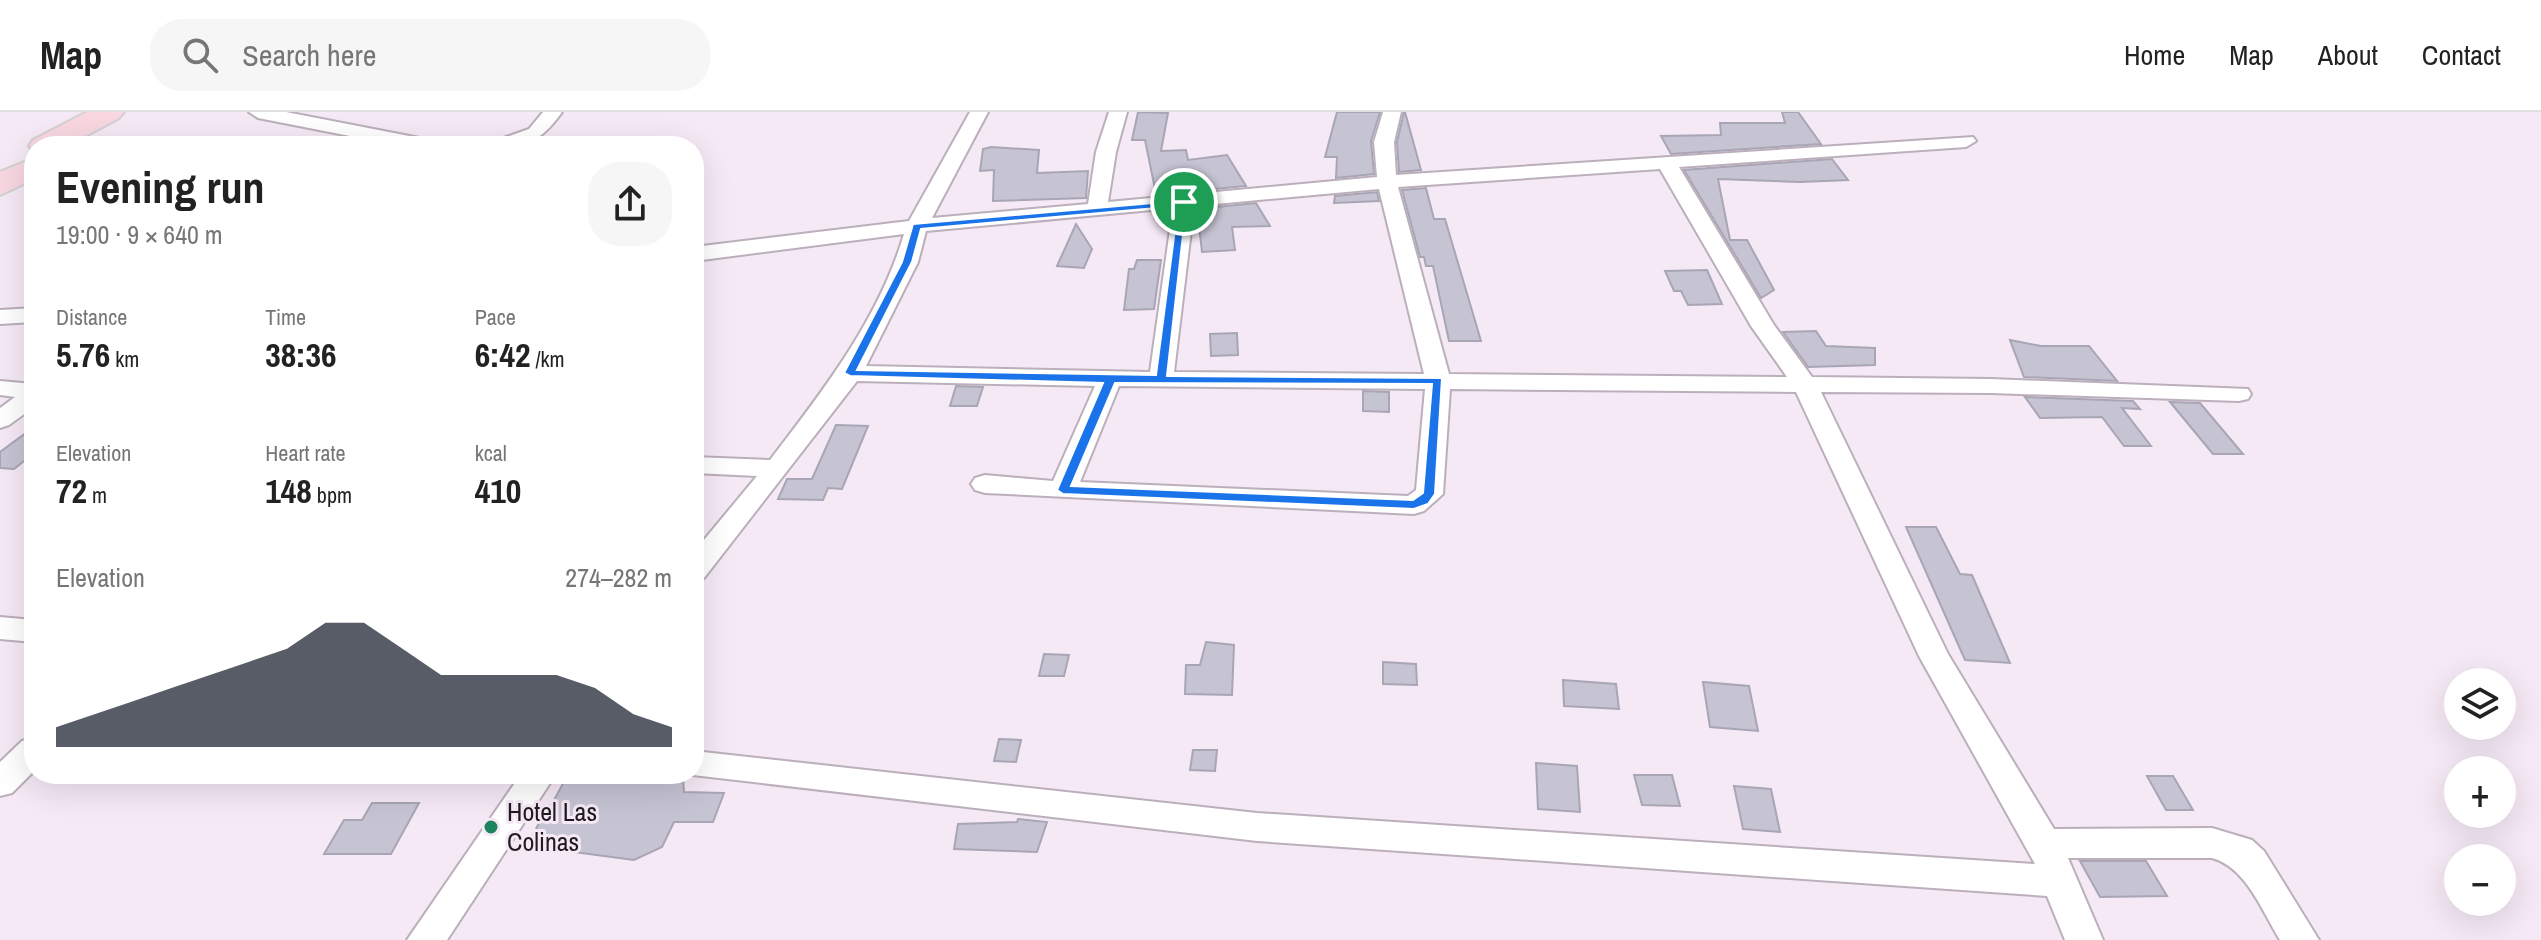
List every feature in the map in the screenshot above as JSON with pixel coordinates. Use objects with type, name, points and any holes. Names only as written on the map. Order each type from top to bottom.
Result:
[{"type":"main road","points":[[63,136],[109,112]]},
{"type":"main road","points":[[93,136],[137,112]]},
{"type":"main road","points":[[0,169],[24,156]]},
{"type":"main road","points":[[0,185],[24,172]]},
{"type":"street","points":[[258,112],[381,136]]},
{"type":"street","points":[[361,132],[385,112]]},
{"type":"street","points":[[527,136],[536,133],[553,112]]},
{"type":"street","points":[[704,559],[850,373],[907,262],[917,226],[979,112]]},
{"type":"street","points":[[1097,209],[1106,152],[1118,112]]},
{"type":"street","points":[[985,484],[1414,505],[1429,494],[1438,381],[1387,182],[1384,142],[1392,112]]},
{"type":"street","points":[[704,253],[917,226],[1387,182],[1966,141]]},
{"type":"street","points":[[1667,163],[1747,300],[1806,386],[1934,656],[2044,844],[2084,940]]},
{"type":"street","points":[[1161,378],[1184,202]]},
{"type":"street","points":[[0,317],[24,316]]},
{"type":"street","points":[[850,373],[1110,379],[1991,386],[2239,394]]},
{"type":"street","points":[[1063,490],[1110,379]]},
{"type":"street","points":[[0,388],[24,392]]},
{"type":"street","points":[[0,420],[24,401]]},
{"type":"street","points":[[704,465],[777,469]]},
{"type":"street","points":[[0,628],[24,630]]},
{"type":"street","points":[[0,783],[24,760]]},
{"type":"street","points":[[704,765],[1257,827],[2058,881]]},
{"type":"street","points":[[426,940],[532,784]]},
{"type":"street","points":[[2044,844],[2212,843],[2239,850],[2251,862],[2300,940]]},
{"type":"building","points":[[1138,112],[1168,113],[1161,151],[1186,150],[1188,160],[1227,155],[1246,186],[1194,191],[1193,186],[1155,189],[1145,140],[1132,140]]},
{"type":"building","points":[[1337,112],[1380,112],[1371,141],[1374,174],[1336,178],[1337,157],[1325,157]]},
{"type":"building","points":[[1404,112],[1421,170],[1399,172],[1397,142]]},
{"type":"building","points":[[1782,112],[1798,112],[1821,144],[1671,154],[1661,136],[1721,135],[1720,123],[1785,123]]},
{"type":"building","points":[[983,149],[1039,150],[1037,173],[1088,171],[1086,198],[993,201],[994,170],[980,171]]},
{"type":"building","points":[[1832,159],[1848,180],[1718,179],[1730,240],[1747,240],[1774,290],[1761,298],[1684,170]]},
{"type":"building","points":[[1426,188],[1434,219],[1445,219],[1481,341],[1449,341],[1433,266],[1426,266],[1424,257],[1420,257],[1402,190]]},
{"type":"building","points":[[1377,192],[1379,201],[1334,203],[1335,196]]},
{"type":"building","points":[[1256,203],[1270,226],[1232,227],[1235,250],[1202,252],[1197,209]]},
{"type":"building","points":[[1076,224],[1092,249],[1084,268],[1057,266]]},
{"type":"building","points":[[1137,260],[1161,260],[1154,309],[1124,310],[1129,269],[1134,269]]},
{"type":"building","points":[[1707,270],[1722,304],[1688,305],[1681,291],[1674,291],[1665,271]]},
{"type":"building","points":[[1816,331],[1826,346],[1875,348],[1875,365],[1808,367],[1783,332]]},
{"type":"building","points":[[1237,333],[1238,355],[1211,356],[1210,334]]},
{"type":"building","points":[[2010,340],[2041,346],[2089,346],[2117,381],[2024,377]]},
{"type":"building","points":[[956,386],[983,387],[977,406],[950,406]]},
{"type":"building","points":[[1363,391],[1389,392],[1389,412],[1363,411]]},
{"type":"building","points":[[2025,397],[2133,401],[2140,409],[2122,408],[2151,446],[2124,446],[2102,417],[2040,418]]},
{"type":"building","points":[[2170,402],[2200,403],[2243,454],[2213,454]]},
{"type":"building","points":[[836,425],[868,426],[842,489],[828,488],[823,500],[778,499],[787,479],[812,479]]},
{"type":"building","points":[[24,434],[24,461],[14,469],[0,468],[0,452]]},
{"type":"building","points":[[1906,527],[1936,527],[1960,574],[1972,575],[2010,663],[1965,660]]},
{"type":"building","points":[[1206,642],[1234,645],[1232,695],[1185,694],[1186,665],[1200,665]]},
{"type":"building","points":[[1044,654],[1069,655],[1064,676],[1039,676]]},
{"type":"building","points":[[1383,662],[1416,664],[1417,685],[1383,684]]},
{"type":"building","points":[[1563,680],[1616,684],[1619,709],[1564,706]]},
{"type":"building","points":[[1703,682],[1749,686],[1758,731],[1710,727]]},
{"type":"building","points":[[999,739],[1021,740],[1016,762],[994,761]]},
{"type":"building","points":[[1193,750],[1217,750],[1215,771],[1190,770]]},
{"type":"building","points":[[1536,763],[1577,766],[1580,812],[1538,809]]},
{"type":"building","points":[[1634,775],[1672,775],[1680,806],[1642,805]]},
{"type":"building","points":[[2147,776],[2173,776],[2193,810],[2166,810]]},
{"type":"building","points":[[563,784],[683,784],[684,792],[724,793],[713,822],[674,822],[662,847],[634,860],[528,846],[546,808],[552,804]]},
{"type":"building","points":[[1734,786],[1771,789],[1780,832],[1743,829]]},
{"type":"building","points":[[372,803],[419,803],[391,854],[324,854],[344,820],[362,820]]},
{"type":"building","points":[[1018,819],[1047,822],[1037,852],[954,849],[958,824],[1017,822]]},
{"type":"building","points":[[2080,861],[2146,861],[2167,896],[2100,897]]},
{"type":"place","name":"Hotel Las Colinas","points":[[491,827]]},
{"type":"route","points":[[1184,202],[917,226],[907,262],[850,373],[1110,379],[1438,381],[1429,494],[1423,501],[1414,505],[1339,503],[1063,490],[1110,379],[1161,378],[1184,202]]}]
